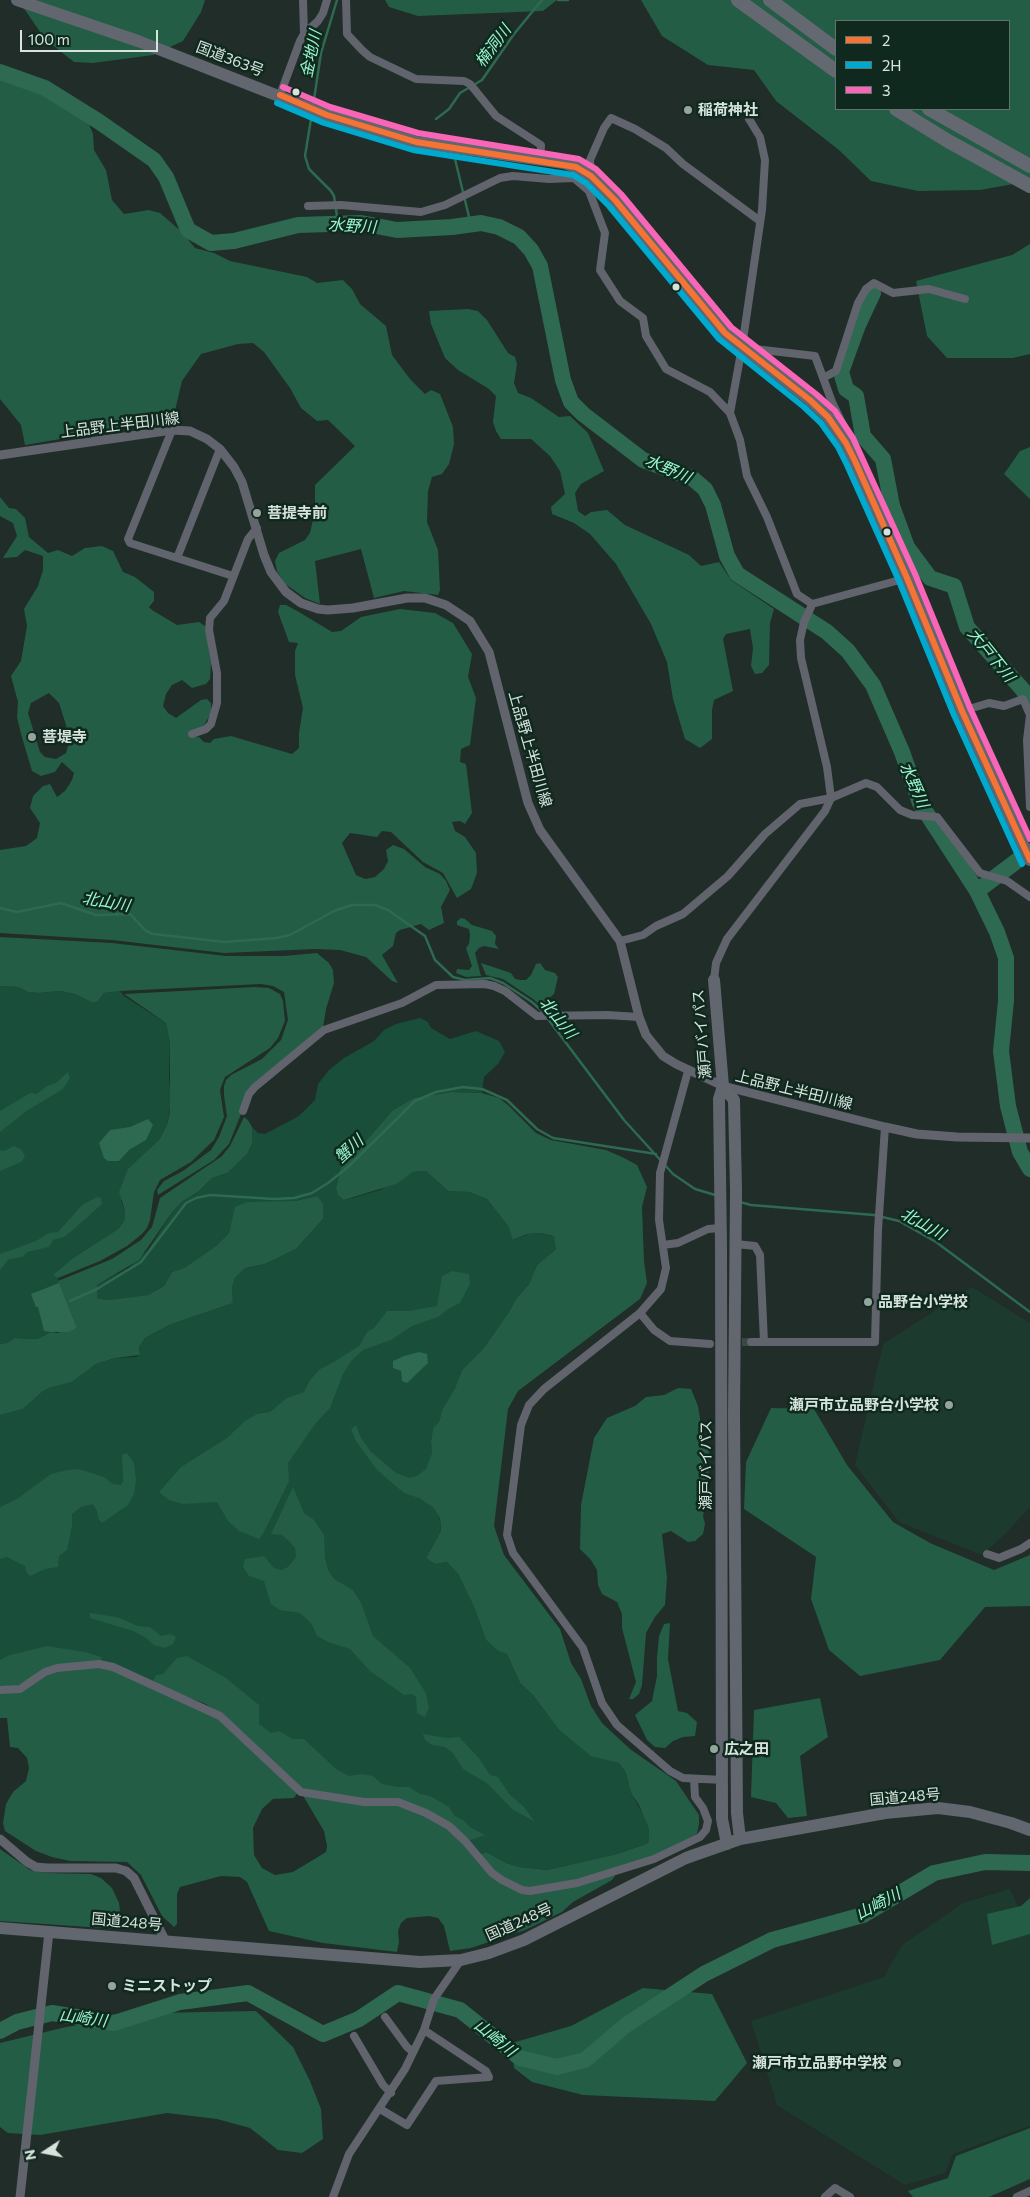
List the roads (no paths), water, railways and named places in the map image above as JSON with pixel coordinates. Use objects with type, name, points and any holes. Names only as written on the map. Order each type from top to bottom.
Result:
[{"type":"highway","name":"国道363号","points":[[17,0],[138,41],[313,109],[416,142],[540,161],[591,176],[615,200],[725,333],[810,400],[828,418],[846,443],[907,578],[962,711],[1027,845],[1030,860]]},
{"type":"highway","points":[[738,0],[835,70]]},
{"type":"highway","points":[[770,0],[835,47]]},
{"type":"highway","points":[[898,110],[948,141],[1030,186]]},
{"type":"highway","points":[[932,110],[1030,166]]},
{"type":"highway","name":"瀬戸バイパス","points":[[714,980],[723,1086],[719,1099],[722,1819],[727,1844]]},
{"type":"highway","name":"瀬戸バイパス","points":[[723,1086],[734,1100],[736,1190],[734,1414],[737,1813],[740,1839]]},
{"type":"highway","name":"国道248号","points":[[0,1928],[420,1962],[461,1960],[524,1940],[686,1858],[740,1839],[886,1813],[938,1808],[970,1812],[1012,1823],[1030,1830]]},
{"type":"street","points":[[280,95],[304,34],[303,0]]},
{"type":"street","points":[[304,34],[318,21],[327,0]]},
{"type":"street","points":[[346,0],[347,34],[350,40],[370,57],[416,79],[464,81],[472,86],[496,116],[541,145],[540,161]]},
{"type":"street","points":[[591,176],[590,160],[604,128],[611,118],[635,129],[666,148],[684,164],[760,221]]},
{"type":"street","points":[[730,413],[742,347],[760,221],[765,160],[760,137],[749,119]]},
{"type":"street","points":[[308,206],[341,205],[421,212],[431,210],[500,178],[513,176],[549,179],[575,172],[589,191],[605,233],[600,270],[620,301],[644,318],[646,336],[666,369],[710,392],[730,413],[740,440],[747,476],[767,517],[797,594],[811,606]]},
{"type":"street","points":[[823,378],[836,371],[858,303],[866,289],[874,283],[893,293],[929,288],[965,299]]},
{"type":"street","points":[[742,347],[815,356],[844,427],[846,443]]},
{"type":"street","points":[[172,430],[128,539],[130,543],[233,576]]},
{"type":"street","name":"上品野上半田川線","points":[[0,454],[172,430],[190,431],[207,439],[220,449],[234,468],[242,482],[271,572],[286,592],[301,602],[318,609],[328,610],[353,608],[406,598],[425,598],[446,605],[470,621],[489,652],[528,803],[540,830],[620,942],[639,1017],[646,1035],[663,1056],[723,1086],[885,1127],[917,1134],[1029,1138]]},
{"type":"street","points":[[177,558],[220,449]]},
{"type":"street","points":[[192,734],[206,729],[214,718],[217,703],[217,672],[209,623],[213,613],[224,601],[248,539],[256,528]]},
{"type":"street","points":[[811,606],[907,578]]},
{"type":"street","points":[[714,980],[716,963],[727,939],[825,811],[831,798],[827,767],[802,658],[800,640],[804,622],[811,606]]},
{"type":"street","points":[[962,711],[990,703],[1004,706],[1023,699],[1030,715],[1027,740],[1030,807]]},
{"type":"street","points":[[620,942],[642,935],[656,926],[683,914],[723,881],[764,834],[800,804],[831,798],[866,783],[877,786],[900,810],[912,815],[937,817],[980,873],[1007,881],[1030,897]]},
{"type":"street","points":[[244,1111],[248,1094],[324,1030],[402,1003],[436,985],[485,984],[494,986],[505,991],[537,1016],[550,1014],[639,1017]]},
{"type":"street","points":[[688,1070],[660,1173],[659,1205],[666,1268],[664,1279],[656,1297],[640,1313],[544,1389],[536,1396],[526,1410],[521,1425],[507,1535],[513,1553],[583,1648],[608,1715],[670,1771],[683,1778],[723,1780]]},
{"type":"street","points":[[751,1342],[875,1342],[878,1230],[885,1127]]},
{"type":"street","points":[[663,1245],[678,1243],[708,1229],[720,1228]]},
{"type":"street","points":[[736,1244],[749,1244],[759,1250],[764,1342]]},
{"type":"street","points":[[640,1313],[654,1330],[670,1341],[710,1344]]},
{"type":"street","points":[[987,1554],[999,1558],[1030,1544]]},
{"type":"street","points":[[0,1690],[20,1689],[45,1672],[57,1668],[99,1664],[113,1667],[220,1716],[301,1792],[364,1802],[398,1802],[426,1813],[450,1826],[492,1873],[522,1890],[530,1891],[577,1883],[654,1859],[700,1837],[706,1830],[708,1821],[703,1808],[695,1798],[694,1779]]},
{"type":"street","points":[[0,1840],[36,1867],[116,1868],[126,1871],[134,1878],[166,1942]]},
{"type":"street","points":[[20,2197],[49,1932]]},
{"type":"street","points":[[333,2197],[349,2154],[391,2093],[424,2030],[434,1999],[461,1960]]},
{"type":"street","points":[[385,2017],[407,2047],[413,2052]]},
{"type":"street","points":[[380,2109],[407,2125],[436,2081],[489,2078],[486,2071],[424,2030]]},
{"type":"street","points":[[354,2036],[383,2085],[391,2093]]},
{"type":"street","points":[[825,2197],[835,2188],[850,2197]]},
{"type":"street","points":[[1017,2197],[1030,2191]]},
{"type":"waterway","name":"金地川","points":[[313,106],[321,53],[337,0]]},
{"type":"waterway","name":"楠洞川","points":[[436,119],[449,109],[460,93],[482,80],[514,34],[542,0]]},
{"type":"waterway","name":"楠洞川","points":[[558,0],[568,0]]},
{"type":"waterway","name":"水野川","points":[[0,72],[45,88],[98,121],[154,160],[166,177],[188,230],[211,243],[234,241],[298,225],[361,223],[397,230],[452,227],[481,223],[499,227],[519,237],[531,250],[540,266],[563,380],[571,402],[583,414],[643,460],[692,478],[705,489],[713,505],[727,556],[737,574],[827,632],[848,651],[873,685],[902,752],[920,803],[977,891],[997,932],[1006,958],[1006,1001],[1001,1051],[1008,1106],[1020,1152],[1030,1169]]},
{"type":"waterway","name":"金地川","points":[[312,113],[305,156],[309,169],[334,196],[338,223]]},
{"type":"waterway","name":"楠洞川","points":[[454,155],[471,225]]},
{"type":"waterway","name":"大戸下川","points":[[873,293],[858,325],[841,372],[846,389],[856,396],[863,436],[883,459],[892,506],[907,547],[930,578],[954,586],[967,627],[1023,690],[1030,702]]},
{"type":"waterway","points":[[977,891],[1030,851]]},
{"type":"waterway","name":"北山川","points":[[0,908],[17,912],[61,903],[96,915],[130,914],[146,931],[153,934],[225,942],[290,935],[334,911],[352,905],[375,905],[388,910],[425,936],[435,960],[453,977],[465,980],[490,978],[503,983],[532,1002],[542,1011],[624,1120],[673,1174],[695,1189],[715,1195]]},
{"type":"waterway","name":"蟹川","points":[[70,1301],[97,1289],[141,1262],[186,1203],[196,1198],[210,1195],[274,1199],[294,1198],[312,1193],[348,1167],[415,1101],[436,1092],[463,1087],[482,1089],[507,1100],[537,1129],[553,1138],[656,1154]]},
{"type":"waterway","name":"北山川","points":[[740,1202],[751,1205],[874,1215],[899,1221],[936,1242],[1030,1312]]},
{"type":"waterway","name":"山崎川","points":[[0,2031],[17,2022],[52,2013],[114,2023],[180,2002],[248,1993],[323,2034],[359,2019],[398,1993],[460,2010],[520,2058],[557,2067],[585,2060],[626,2025],[704,1974],[772,1940],[863,1915],[934,1873],[985,1862],[1030,1863]]},
{"type":"tunnel","points":[[718,1343],[751,1342]]},
{"type":"place","name":"稲荷神社","points":[[688,110]]},
{"type":"place","name":"菩提寺前","points":[[257,513]]},
{"type":"place","name":"菩堤寺","points":[[32,737]]},
{"type":"place","name":"品野台小学校","points":[[868,1302]]},
{"type":"place","name":"瀬戸市立品野台小学校","points":[[949,1405]]},
{"type":"place","name":"広之田","points":[[714,1749]]},
{"type":"place","name":"ミニストップ","points":[[112,1986]]},
{"type":"place","name":"瀬戸市立品野中学校","points":[[897,2063]]}]
